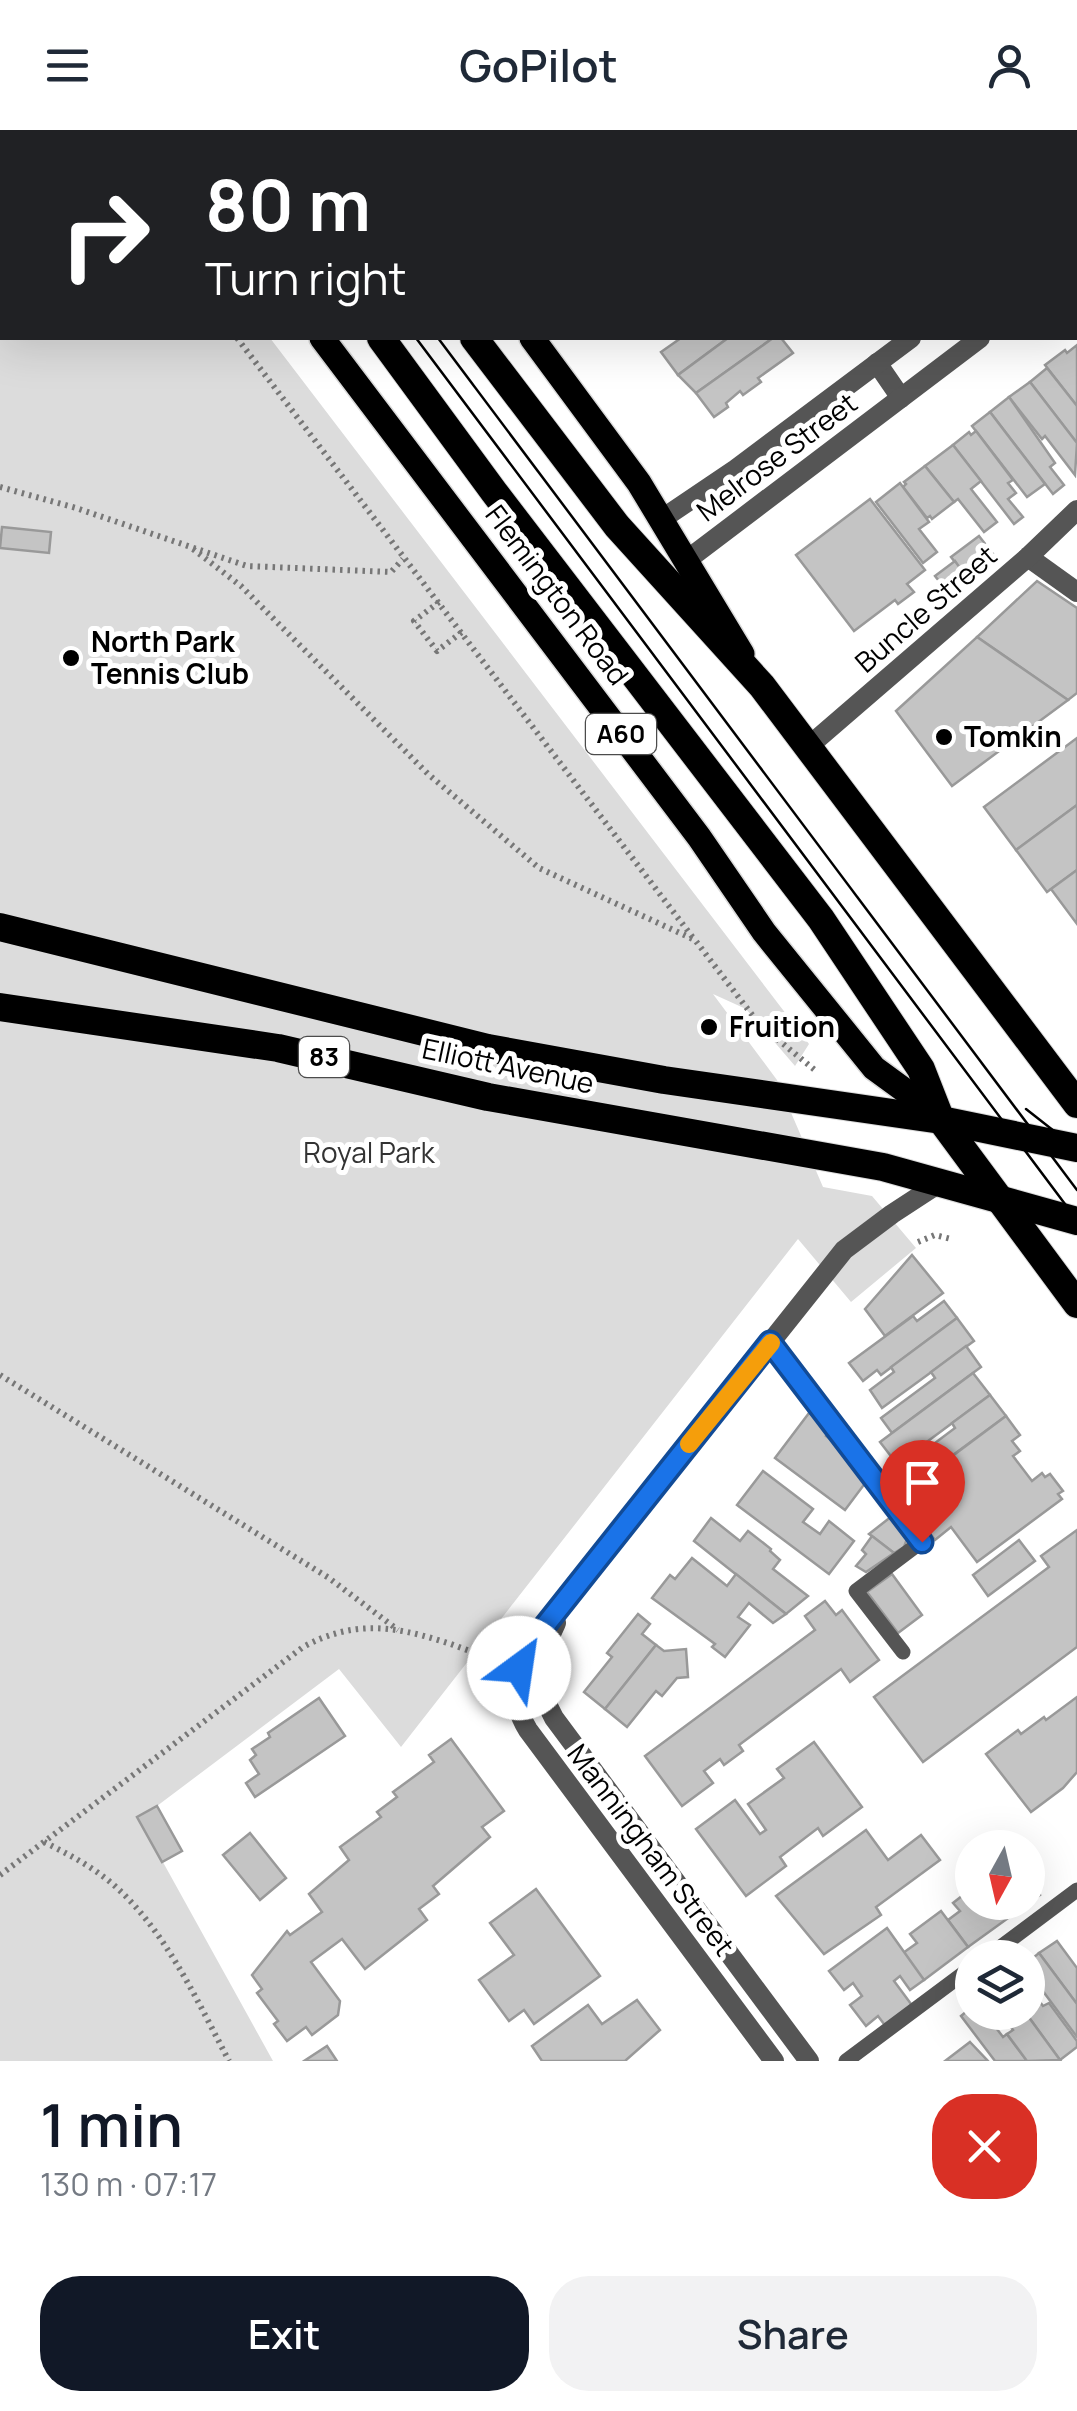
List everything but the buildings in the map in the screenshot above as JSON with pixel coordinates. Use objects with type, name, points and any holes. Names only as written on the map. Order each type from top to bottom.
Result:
[{"type":"highway","name":"Flemington Road","points":[[382,340],[821,919],[921,1068],[939,1117],[1077,1304]]},
{"type":"highway","points":[[476,340],[617,526],[762,686],[1077,1104]]},
{"type":"highway","name":"Elliott Avenue","points":[[0,928],[488,1048],[664,1080],[939,1117]]},
{"type":"highway","name":"Elliott Avenue","points":[[0,1007],[278,1048],[488,1098],[883,1166],[1000,1200]]},
{"type":"highway","name":"83","points":[[939,1117],[1077,1148]]},
{"type":"highway","name":"83","points":[[1000,1200],[1077,1222]]},
{"type":"main road","name":"Flemington Road","points":[[324,340],[699,837],[764,932],[874,1068],[939,1117]]},
{"type":"main road","points":[[534,340],[662,519],[762,686]]},
{"type":"street","name":"Melrose Street","points":[[662,519],[908,340]]},
{"type":"street","name":"Melrose Street","points":[[687,560],[977,340]]},
{"type":"street","name":"Melrose Street","points":[[877,363],[900,398]]},
{"type":"street","name":"Buncle Street","points":[[809,746],[1077,510]]},
{"type":"street","points":[[1028,557],[1077,592]]},
{"type":"street","points":[[531,1663],[532,1642],[850,1244],[941,1182]]},
{"type":"street","name":"Manningham Street","points":[[531,1663],[516,1696],[528,1730],[774,2061]]},
{"type":"street","name":"Manningham Street","points":[[531,1663],[562,1732],[809,2061]]},
{"type":"lane","points":[[770,1342],[922,1542],[856,1591],[903,1652]]},
{"type":"lane","points":[[1010,1940],[1077,1890]]},
{"type":"lane","points":[[846,2061],[955,1980]]},
{"type":"path","points":[[238,340],[759,1024],[814,1068]]},
{"type":"path","points":[[0,487],[76,508],[246,566],[391,572],[403,560]]},
{"type":"path","points":[[193,549],[242,586],[428,774],[539,868],[694,940]]},
{"type":"path","points":[[439,602],[414,621],[437,650],[462,632]]},
{"type":"path","points":[[918,1242],[934,1235],[951,1239]]},
{"type":"path","points":[[0,1374],[329,1578],[398,1631]]},
{"type":"path","points":[[0,1875],[304,1646],[349,1628],[398,1631],[482,1656],[531,1663]]},
{"type":"path","points":[[44,1842],[101,1875],[137,1910],[198,2004],[229,2061]]},
{"type":"green space","name":"Royal Park","points":[[0,340],[272,340],[809,1044],[795,1066],[746,1009],[713,994],[777,1080],[823,1187],[872,1196],[916,1248],[851,1302],[798,1239],[401,1747],[339,1669],[138,1817],[273,2061],[0,2061]]},
{"type":"tram line","points":[[417,340],[1077,1220]]},
{"type":"tram line","points":[[440,340],[1077,1190]]},
{"type":"tram line","points":[[1026,1109],[1077,1149]]},
{"type":"slow traffic","points":[[689,1444],[771,1343]]},
{"type":"place","name":"North Park Tennis Club","points":[[71,658]]},
{"type":"place","name":"Tomkin","points":[[944,737]]},
{"type":"place","name":"Fruition","points":[[709,1027]]},
{"type":"route","points":[[519,1668],[532,1642],[770,1342],[922,1542]]}]
